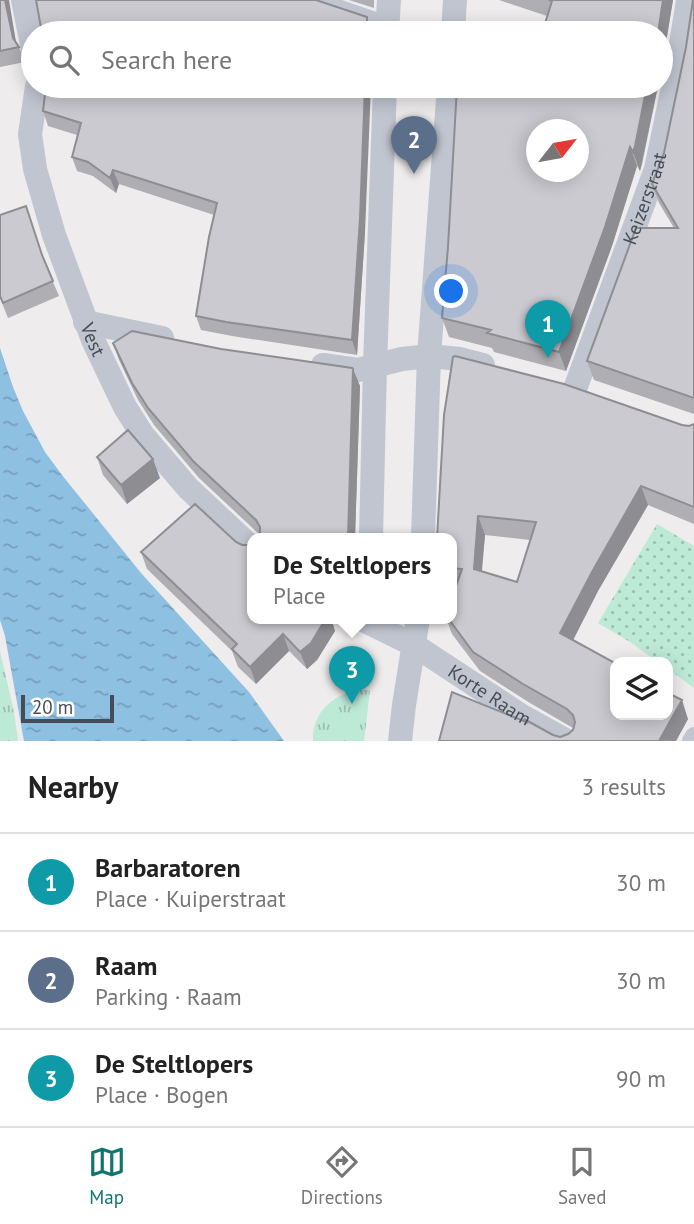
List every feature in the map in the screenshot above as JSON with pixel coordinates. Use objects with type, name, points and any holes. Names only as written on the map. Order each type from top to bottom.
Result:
[{"type":"street","points":[[23,0],[27,21]]},
{"type":"street","points":[[314,0],[367,21]]},
{"type":"street","points":[[388,21],[389,0]]},
{"type":"street","points":[[454,21],[455,0]]},
{"type":"street","name":"Keizerstraat","points":[[673,87],[688,0]]},
{"type":"street","name":"Vest","points":[[35,98],[30,134],[35,169],[54,235],[85,322],[125,407],[142,434],[188,488],[247,543]]},
{"type":"street","points":[[371,533],[385,98]]},
{"type":"street","points":[[423,533],[429,356],[448,98]]},
{"type":"street","name":"Keizerstraat","points":[[575,389],[656,169],[671,98]]},
{"type":"street","points":[[85,322],[186,342]]},
{"type":"street","points":[[306,362],[358,370],[402,359],[429,356],[460,359],[511,372]]},
{"type":"street","points":[[549,382],[599,397]]},
{"type":"street","points":[[373,624],[414,645]]},
{"type":"street","points":[[400,741],[417,624]]},
{"type":"street","name":"Korte Raam","points":[[414,645],[522,716],[567,741]]},
{"type":"street","points":[[691,741],[694,736]]},
{"type":"green space","points":[[657,524],[694,546],[694,688],[673,673],[673,657],[651,657],[598,623]]},
{"type":"green space","points":[[0,651],[14,712],[18,741],[0,741]]},
{"type":"green space","points":[[358,690],[370,690],[364,741],[313,741],[316,722],[325,707],[340,696]]},
{"type":"water","points":[[0,348],[23,411],[45,452],[141,573],[249,692],[284,741],[24,741],[0,620]]},
{"type":"building","points":[[0,0],[5,0],[13,38],[19,47],[0,51]]},
{"type":"building","points":[[36,0],[316,0],[367,17],[367,21],[40,21]]},
{"type":"building","points":[[549,0],[663,0],[660,21],[546,21],[552,1]]},
{"type":"building","points":[[693,0],[694,398],[587,361],[636,228],[678,228],[652,184],[664,153]]},
{"type":"building","points":[[45,98],[365,98],[352,340],[196,316],[217,203],[113,170],[110,178],[88,162],[72,157],[81,123],[43,111]]},
{"type":"building","points":[[456,98],[645,98],[633,152],[630,147],[605,227],[559,352],[487,333],[491,330],[442,318]]},
{"type":"building","points":[[26,206],[53,281],[3,303],[0,296],[0,215]]},
{"type":"building","points":[[132,331],[221,349],[352,368],[348,533],[260,533],[256,520],[193,461],[148,408],[132,383],[113,343]]},
{"type":"building","points":[[455,356],[564,384],[682,425],[694,424],[694,507],[641,486],[560,633],[610,660],[610,720],[671,720],[659,741],[439,741],[452,692],[526,722],[524,719],[560,737],[573,730],[575,722],[567,709],[473,652],[452,624],[457,624],[457,583],[462,569],[457,568],[457,533],[437,533],[444,415]],"holes":[[[478,516],[536,522],[517,582],[474,569]]]},
{"type":"building","points":[[128,430],[153,459],[121,485],[97,457]]},
{"type":"building","points":[[195,504],[236,542],[247,545],[247,624],[322,624],[311,643],[300,652],[283,634],[250,667],[232,649],[237,644],[141,552]]},
{"type":"building","points":[[673,696],[682,700],[673,716]]},
{"type":"place","name":"Raam","points":[[414,174]]},
{"type":"place","name":"Barbaratoren","points":[[548,358]]},
{"type":"place","name":"De Steltlopers","points":[[352,704]]}]
